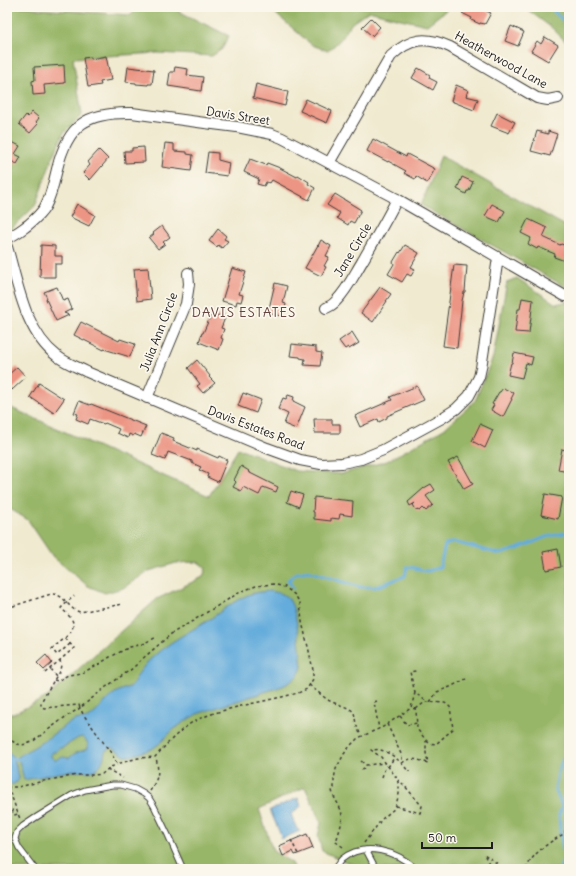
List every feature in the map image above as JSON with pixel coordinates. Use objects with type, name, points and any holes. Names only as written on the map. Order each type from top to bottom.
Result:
[{"type":"street","name":"Heatherwood Lane","points":[[330,163],[391,56],[408,43],[425,40],[450,46],[537,98],[548,100],[558,98]]},
{"type":"street","name":"Davis Street","points":[[7,238],[20,231],[39,215],[44,208],[50,196],[60,156],[72,133],[87,120],[101,115],[132,113],[237,127],[272,134],[282,138],[397,200],[565,296]]},
{"type":"street","name":"Jane Circle","points":[[326,308],[331,306],[343,293],[397,200]]},
{"type":"street","name":"Davis Estates Road","points":[[7,247],[19,289],[31,323],[37,334],[57,356],[69,364],[267,448],[300,460],[321,464],[342,463],[361,459],[383,450],[442,418],[456,409],[469,396],[476,384],[482,368],[498,258]]},
{"type":"street","name":"Julia Ann Circle","points":[[147,398],[186,304],[189,284],[188,273]]},
{"type":"lane","points":[[35,869],[19,848],[15,840],[17,832],[23,826],[72,795],[85,790],[112,784],[135,789],[147,796],[154,806],[180,859],[183,869]]},
{"type":"lane","points":[[334,869],[341,860],[347,856],[358,851],[366,850],[390,853],[403,859],[416,869]]},
{"type":"lane","points":[[366,850],[376,869]]},
{"type":"path","points":[[7,737],[20,745],[32,742],[80,708],[132,668],[171,634],[242,591],[256,586],[273,584],[285,587],[295,595],[300,603],[302,622],[313,670],[313,679],[307,689],[298,693],[234,708],[199,719],[187,726],[156,757],[138,758],[117,764],[110,767],[102,774],[94,776],[77,775],[48,780],[18,788],[8,787],[23,826]]},
{"type":"path","points":[[7,608],[51,594],[59,595],[76,611],[80,612],[123,604]]},
{"type":"path","points":[[70,644],[57,655],[52,649],[72,631],[74,625],[71,618],[62,608],[74,596]]},
{"type":"path","points":[[54,680],[58,681],[68,675],[82,673],[130,647],[157,637]]},
{"type":"path","points":[[45,673],[74,648],[65,638]]},
{"type":"path","points":[[60,660],[61,668],[41,702],[41,706],[44,708],[79,705],[83,714],[111,753],[117,764]]},
{"type":"path","points":[[50,669],[56,676]]},
{"type":"path","points":[[343,847],[336,842],[342,812],[334,798],[332,790],[334,788],[335,772],[344,754],[358,738],[379,729],[412,708],[415,693],[410,672],[416,671]]},
{"type":"path","points":[[428,702],[437,692],[466,679]]},
{"type":"path","points":[[309,685],[328,700],[354,712],[356,724],[361,736]]},
{"type":"path","points":[[415,693],[428,702]]},
{"type":"path","points":[[377,701],[374,702],[379,729]]},
{"type":"path","points":[[428,702],[445,703],[450,707],[453,729],[436,744],[429,743],[417,729],[416,709],[419,705],[428,702]]},
{"type":"path","points":[[412,708],[416,709]]},
{"type":"path","points":[[400,716],[407,725],[417,723]]},
{"type":"path","points":[[387,724],[402,756],[402,763]]},
{"type":"path","points":[[402,763],[406,759],[410,759],[428,763],[426,740]]},
{"type":"path","points":[[396,806],[420,813],[422,806],[398,780],[381,757],[371,750],[382,750],[402,763],[410,771]]},
{"type":"path","points":[[147,796],[155,783],[158,772],[156,757]]},
{"type":"path","points":[[388,767],[394,758]]},
{"type":"path","points":[[362,761],[366,765],[386,764]]},
{"type":"path","points":[[382,777],[386,764]]},
{"type":"path","points":[[362,770],[366,765]]},
{"type":"path","points":[[108,769],[122,776],[125,780],[126,787]]},
{"type":"path","points":[[363,844],[382,819],[395,808],[399,794],[398,780]]},
{"type":"path","points":[[7,811],[12,809],[14,816],[18,814]]},
{"type":"path","points":[[526,869],[541,849],[565,833],[566,823],[569,818]]},
{"type":"path","points":[[291,840],[298,854]]},
{"type":"path","points":[[492,869],[484,854],[498,864],[500,869]]},
{"type":"green space","points":[[7,7],[30,7],[38,9],[131,15],[139,7],[170,7],[229,36],[222,49],[212,56],[158,53],[73,58],[82,115],[63,134],[35,206],[12,228],[7,229]]},
{"type":"green space","points":[[275,7],[450,7],[427,25],[369,11],[352,23],[339,41],[328,51],[312,45],[276,14]]},
{"type":"green space","points":[[524,7],[569,7],[569,45],[552,28]]},
{"type":"green space","points":[[441,156],[569,228],[569,293],[566,287],[421,205]]},
{"type":"green space","points":[[517,278],[556,304],[569,301],[569,869],[366,869],[322,851],[318,836],[321,823],[305,787],[259,809],[273,851],[292,863],[295,869],[7,869],[7,773],[12,785],[18,781],[18,778],[14,759],[7,751],[7,713],[13,714],[47,697],[157,599],[203,577],[206,568],[198,562],[176,563],[149,571],[123,588],[105,593],[88,586],[53,557],[28,520],[7,507],[7,406],[209,496],[238,449],[296,471],[341,474],[387,461],[444,429],[475,401],[493,357],[507,282]]},
{"type":"water","points":[[269,591],[276,592],[287,597],[294,610],[302,667],[297,676],[292,680],[283,686],[197,714],[173,730],[152,749],[131,756],[125,756],[113,748],[110,748],[105,751],[101,764],[93,771],[55,773],[24,780],[18,757],[73,721],[90,717],[113,694],[132,686],[138,674],[147,662],[171,642],[207,621],[243,597],[253,593]],"holes":[[[82,737],[87,742],[88,748],[75,753],[69,758],[63,757],[55,760],[51,757],[53,752],[56,752],[59,748],[62,748]]]},
{"type":"water","points":[[7,751],[14,759],[18,778],[18,781],[12,785],[7,773]]},
{"type":"water","points":[[298,798],[301,806],[291,814],[297,829],[300,831],[281,839],[270,810]]},
{"type":"building","points":[[465,7],[488,7],[486,11],[491,13],[485,24],[480,24],[471,20],[472,18],[462,13]]},
{"type":"building","points":[[371,18],[380,27],[372,36],[362,27]]},
{"type":"building","points":[[511,26],[524,32],[518,46],[505,41]]},
{"type":"building","points":[[545,37],[558,45],[548,61],[531,51],[537,41],[541,44]]},
{"type":"building","points":[[106,56],[111,80],[100,82],[101,85],[88,87],[83,58],[91,57],[91,59]]},
{"type":"building","points":[[64,65],[65,83],[44,85],[45,94],[33,95],[32,81],[35,80],[34,67]]},
{"type":"building","points":[[128,67],[154,70],[152,84],[148,85],[126,82]]},
{"type":"building","points":[[175,67],[188,69],[187,75],[203,77],[201,91],[168,86],[170,72],[174,72]]},
{"type":"building","points":[[418,68],[430,75],[429,78],[437,82],[433,90],[412,78]]},
{"type":"building","points":[[256,84],[288,92],[285,106],[253,98]]},
{"type":"building","points":[[456,85],[468,90],[466,96],[478,99],[474,110],[451,101]]},
{"type":"building","points":[[306,99],[332,111],[327,123],[300,111]]},
{"type":"building","points":[[32,112],[39,118],[36,122],[38,124],[30,133],[19,124],[26,115],[28,117]]},
{"type":"building","points":[[497,113],[515,122],[509,133],[491,126]]},
{"type":"building","points":[[537,131],[548,134],[548,131],[557,134],[550,156],[531,151]]},
{"type":"building","points":[[373,139],[406,157],[407,154],[435,169],[427,183],[416,176],[415,179],[404,173],[406,171],[367,151]]},
{"type":"building","points":[[12,142],[20,146],[15,154],[21,157],[17,164],[11,161],[7,168],[7,150]]},
{"type":"building","points":[[165,143],[174,144],[174,151],[187,152],[187,154],[193,155],[191,171],[162,167]]},
{"type":"building","points":[[144,147],[145,162],[125,163],[124,151],[132,151],[132,148]]},
{"type":"building","points":[[99,150],[108,159],[90,180],[83,173],[90,165],[88,162]]},
{"type":"building","points":[[208,152],[218,153],[218,160],[229,163],[227,176],[205,173]]},
{"type":"building","points":[[250,159],[266,165],[267,163],[297,177],[298,175],[309,182],[308,184],[315,188],[309,200],[272,180],[270,183],[266,182],[264,186],[257,184],[259,179],[244,172]]},
{"type":"building","points":[[462,177],[473,182],[466,194],[457,189]]},
{"type":"building","points":[[335,194],[361,210],[354,223],[350,221],[348,225],[337,218],[340,213],[327,205]]},
{"type":"building","points":[[77,204],[95,215],[89,226],[70,217]]},
{"type":"building","points":[[492,204],[505,211],[499,222],[485,216]]},
{"type":"building","points":[[528,219],[547,228],[543,237],[560,245],[569,247],[569,252],[565,261],[554,257],[555,254],[538,247],[537,249],[528,244],[531,238],[521,233]]},
{"type":"building","points":[[162,226],[170,237],[163,242],[165,244],[158,249],[149,238]]},
{"type":"building","points":[[218,229],[226,236],[224,239],[228,241],[222,248],[218,245],[217,247],[209,241]]},
{"type":"building","points":[[321,240],[331,246],[326,256],[329,257],[324,266],[326,267],[321,276],[305,268]]},
{"type":"building","points":[[41,245],[55,246],[55,256],[62,256],[62,264],[55,264],[55,277],[40,277]]},
{"type":"building","points":[[405,245],[419,253],[411,267],[415,269],[411,276],[407,274],[402,282],[388,274],[394,264],[393,262]]},
{"type":"building","points":[[454,265],[467,266],[457,348],[443,346]]},
{"type":"building","points":[[148,268],[151,299],[137,301],[134,269]]},
{"type":"building","points":[[232,268],[246,272],[239,294],[243,295],[241,302],[237,301],[236,305],[222,301]]},
{"type":"building","points":[[275,283],[287,286],[283,303],[286,304],[282,316],[268,313]]},
{"type":"building","points":[[57,287],[63,301],[68,299],[72,309],[64,313],[69,315],[56,321],[44,292]]},
{"type":"building","points":[[380,287],[391,294],[373,322],[361,313]]},
{"type":"building","points":[[522,298],[533,300],[529,333],[515,332],[518,309],[520,309]]},
{"type":"building","points":[[212,313],[225,318],[221,328],[224,329],[221,338],[223,339],[219,350],[199,342]]},
{"type":"building","points":[[81,322],[119,341],[120,339],[135,344],[130,357],[104,350],[74,335]]},
{"type":"building","points":[[352,332],[359,343],[349,349],[348,347],[345,349],[339,341]]},
{"type":"building","points":[[292,344],[316,347],[316,352],[322,353],[320,366],[304,365],[305,359],[290,356]]},
{"type":"building","points":[[514,353],[533,357],[531,365],[526,363],[522,378],[508,375]]},
{"type":"building","points":[[197,360],[215,383],[203,393],[197,386],[200,384],[188,368]]},
{"type":"building","points":[[17,367],[26,377],[12,390],[7,385],[7,376]]},
{"type":"building","points":[[39,383],[64,399],[54,413],[30,397]]},
{"type":"building","points":[[417,386],[424,400],[387,416],[387,418],[379,422],[378,419],[360,427],[355,416],[392,400],[390,397]]},
{"type":"building","points":[[503,388],[514,393],[503,417],[491,410],[494,405],[492,404]]},
{"type":"building","points":[[243,393],[261,400],[256,413],[238,406]]},
{"type":"building","points":[[288,395],[294,397],[293,401],[305,407],[296,429],[284,424],[288,414],[278,409],[283,398],[286,399]]},
{"type":"building","points":[[79,401],[90,405],[91,404],[146,426],[141,437],[134,434],[133,436],[129,434],[128,438],[117,433],[119,429],[105,423],[104,424],[90,419],[88,424],[76,419],[78,414],[74,413]]},
{"type":"building","points":[[314,419],[332,419],[332,424],[340,424],[340,433],[315,433]]},
{"type":"building","points":[[480,424],[493,430],[485,448],[472,441]]},
{"type":"building","points":[[161,433],[174,438],[173,441],[197,451],[197,449],[218,458],[219,456],[227,460],[218,482],[207,477],[208,474],[199,470],[201,467],[192,463],[192,461],[168,452],[165,460],[152,455]]},
{"type":"building","points":[[562,449],[569,451],[569,472],[558,470]]},
{"type":"building","points":[[458,457],[473,484],[464,489],[448,462]]},
{"type":"building","points":[[241,466],[249,471],[248,472],[278,487],[276,492],[263,487],[259,495],[243,487],[241,491],[233,487],[236,482],[234,480]]},
{"type":"building","points":[[431,484],[435,490],[426,496],[433,505],[426,511],[423,508],[420,511],[417,511],[413,505],[415,503],[410,506],[408,502]]},
{"type":"building","points":[[291,491],[303,495],[299,507],[287,502]]},
{"type":"building","points":[[545,494],[562,497],[558,519],[541,515]]},
{"type":"building","points":[[314,497],[353,501],[352,516],[340,514],[339,519],[331,518],[331,521],[314,519]]},
{"type":"building","points":[[558,549],[561,567],[546,570],[543,552]]},
{"type":"building","points":[[46,655],[52,663],[44,670],[37,663]]},
{"type":"building","points":[[307,834],[313,848],[295,855],[293,851],[283,856],[279,846]]},
{"type":"waterway","points":[[550,7],[569,27]]},
{"type":"waterway","points":[[293,588],[288,580],[297,573],[308,571],[360,587],[376,587],[405,576],[407,567],[427,571],[440,567],[445,545],[454,542],[500,554],[517,549],[546,537],[569,532]]},
{"type":"waterway","points":[[560,869],[564,857],[559,815],[562,806],[555,789],[558,772],[566,751],[569,748]]},
{"type":"waterway","points":[[7,757],[23,760]]},
{"type":"district","name":"DAVIS ESTATES","points":[[244,312]]}]
